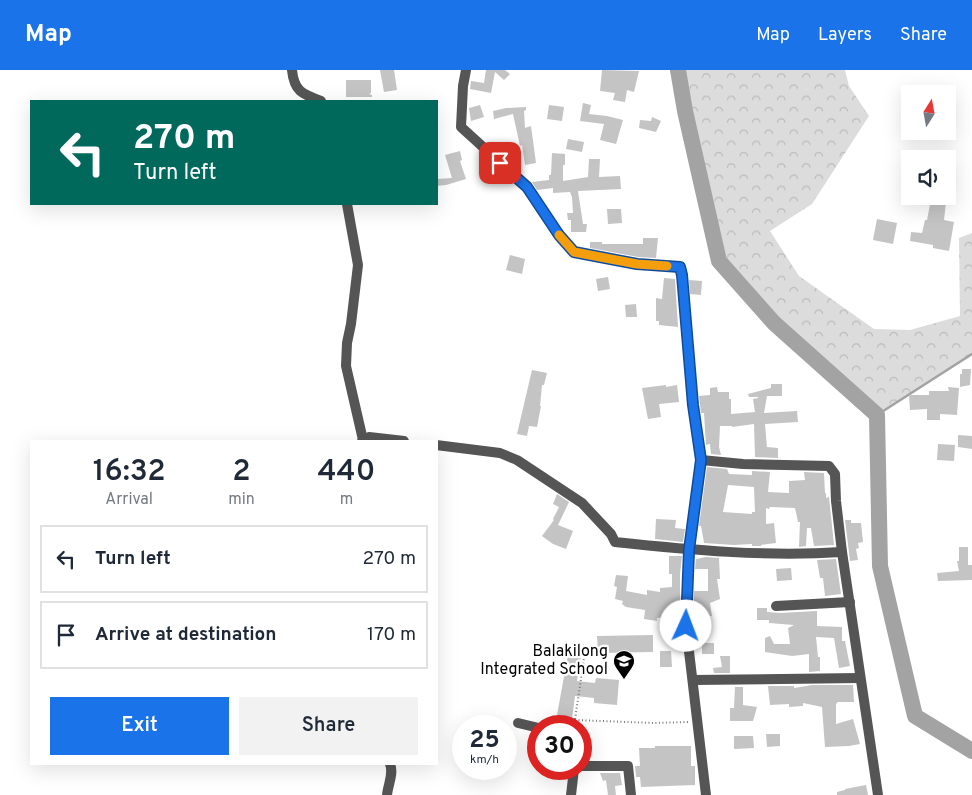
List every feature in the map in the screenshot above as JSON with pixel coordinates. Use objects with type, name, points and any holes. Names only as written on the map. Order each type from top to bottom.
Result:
[{"type":"street","points":[[292,70],[293,81],[299,91],[306,96],[318,100]]},
{"type":"street","points":[[466,70],[463,86],[461,128],[527,187],[559,235],[574,252],[637,264],[680,267],[693,405],[701,460],[689,550],[686,626],[706,795]]},
{"type":"street","points":[[347,205],[358,265],[347,344],[346,366],[362,440]]},
{"type":"street","points":[[364,440],[369,437],[395,440]]},
{"type":"street","points":[[438,445],[500,453],[517,460],[582,503],[611,534],[615,542],[689,550],[811,554],[842,552]]},
{"type":"street","points":[[701,460],[743,464],[829,466],[835,474],[842,552],[878,795]]},
{"type":"street","points":[[776,606],[850,602]]},
{"type":"street","points":[[693,680],[860,678]]},
{"type":"street","points":[[518,722],[527,725]]},
{"type":"street","points":[[387,795],[393,771],[390,765]]},
{"type":"street","points":[[592,766],[628,766],[631,795]]},
{"type":"street","points":[[571,795],[573,780]]},
{"type":"path","points":[[576,715],[585,652]]},
{"type":"path","points":[[592,721],[653,723],[698,722]]},
{"type":"green space","points":[[681,70],[845,70],[849,86],[869,116],[812,204],[770,231],[799,276],[874,329],[910,330],[960,316],[959,238],[972,233],[972,354],[877,415],[774,323],[719,261]]},
{"type":"building","points":[[380,70],[394,70],[397,90],[384,92]]},
{"type":"building","points":[[486,70],[505,70],[510,74],[504,80],[495,72],[491,93],[470,89],[471,81],[484,83]]},
{"type":"building","points":[[602,70],[639,71],[634,92],[627,90],[625,102],[613,100],[615,93],[600,91]]},
{"type":"building","points":[[346,80],[371,80],[371,93],[369,94],[372,97],[346,97]]},
{"type":"building","points":[[583,103],[591,105],[589,114],[623,120],[616,144],[600,140],[604,124],[580,121]]},
{"type":"building","points":[[480,105],[484,117],[471,121],[469,108]]},
{"type":"building","points":[[549,105],[564,107],[562,121],[547,119]]},
{"type":"building","points":[[526,107],[524,111],[525,128],[531,126],[536,163],[525,165],[522,145],[520,146],[513,114],[494,119],[493,111]]},
{"type":"building","points":[[652,117],[661,121],[656,132],[639,128],[640,120],[651,121]]},
{"type":"building","points":[[568,139],[584,142],[582,152],[566,149]]},
{"type":"building","points":[[460,151],[462,160],[460,161],[466,179],[438,186],[438,179],[452,178],[445,155]]},
{"type":"building","points":[[552,153],[565,154],[563,181],[588,177],[589,159],[600,159],[599,177],[620,176],[621,189],[578,191],[583,224],[587,224],[586,232],[571,232],[571,220],[568,220],[567,213],[573,213],[570,192],[553,193],[553,188],[537,190],[532,182],[549,180]]},
{"type":"building","points":[[930,205],[946,205],[944,220],[954,222],[949,251],[933,248],[933,245],[910,241],[911,232],[922,233],[925,220],[927,220]]},
{"type":"building","points":[[607,209],[621,209],[622,223],[608,224]]},
{"type":"building","points":[[877,219],[897,223],[893,244],[873,240]]},
{"type":"building","points":[[643,238],[658,238],[656,258],[638,257],[590,248],[590,242],[602,242],[602,244],[643,244]]},
{"type":"building","points":[[510,255],[525,259],[522,274],[506,270]]},
{"type":"building","points":[[608,277],[610,289],[598,291],[596,279]]},
{"type":"building","points":[[664,278],[675,279],[678,327],[659,325],[659,321],[656,321],[656,298],[662,299]]},
{"type":"building","points":[[689,280],[702,281],[701,295],[690,294]]},
{"type":"building","points":[[636,304],[637,317],[626,317],[625,305]]},
{"type":"building","points":[[962,369],[971,369],[970,385],[960,387],[960,374],[962,374]]},
{"type":"building","points":[[532,370],[547,373],[544,385],[542,385],[537,427],[529,426],[527,436],[517,434]]},
{"type":"building","points":[[771,384],[782,384],[782,396],[767,396],[764,413],[797,411],[798,422],[765,424],[767,447],[778,448],[778,458],[755,457],[754,424],[732,427],[720,426],[719,447],[721,455],[711,454],[710,444],[706,445],[704,413],[701,413],[699,396],[710,395],[710,388],[717,387],[718,392],[729,392],[731,414],[755,412],[753,399],[758,397],[749,397],[748,394],[771,388]]},
{"type":"building","points":[[666,385],[666,387],[677,385],[679,402],[659,404],[661,417],[648,419],[642,388]]},
{"type":"building","points":[[948,387],[959,388],[957,415],[940,414],[940,420],[927,420],[927,409],[910,410],[909,395],[929,395],[929,391],[949,391]]},
{"type":"building","points":[[958,435],[972,436],[972,449],[958,447]]},
{"type":"building","points":[[938,444],[955,445],[954,461],[937,460]]},
{"type":"building","points":[[707,467],[727,469],[729,474],[752,475],[752,471],[770,472],[768,492],[789,493],[789,481],[805,480],[804,472],[824,473],[825,493],[826,498],[829,497],[834,545],[814,546],[811,528],[807,528],[806,546],[799,547],[800,522],[798,522],[795,508],[766,508],[766,524],[774,523],[776,543],[761,546],[752,546],[752,544],[704,543],[701,526],[699,526]],"holes":[[[728,485],[754,487],[755,512],[752,512],[752,514],[723,512]]]},
{"type":"building","points":[[557,494],[569,502],[558,525],[573,531],[566,549],[553,544],[542,536],[554,520],[559,507],[553,504]]},
{"type":"building","points":[[656,519],[676,520],[675,528],[685,529],[683,542],[655,539]]},
{"type":"building","points":[[845,520],[851,520],[851,523],[861,523],[863,542],[858,543],[859,548],[856,549],[858,560],[850,561]]},
{"type":"building","points":[[959,547],[968,547],[968,565],[972,565],[972,580],[938,581],[937,573],[959,571],[957,561],[959,561]]},
{"type":"building","points":[[669,556],[682,556],[680,603],[678,603],[679,615],[657,618],[657,621],[644,619],[645,610],[626,607],[622,604],[623,601],[615,599],[617,587],[614,586],[616,575],[628,576],[626,591],[647,595],[647,590],[660,592],[660,588],[672,587],[672,574],[669,574]]},
{"type":"building","points":[[706,557],[719,558],[720,579],[717,579],[720,599],[710,603],[712,616],[696,619],[694,591],[708,591],[708,569],[695,569],[696,559]]},
{"type":"building","points":[[836,559],[841,594],[825,596],[823,578],[820,578],[817,560]]},
{"type":"building","points":[[791,568],[792,580],[777,581],[776,569]]},
{"type":"building","points":[[757,608],[767,608],[767,612],[780,613],[817,611],[817,626],[842,627],[842,641],[845,641],[850,666],[839,668],[834,638],[816,637],[818,657],[820,657],[820,671],[809,672],[809,654],[792,656],[765,652],[765,638],[770,636],[774,644],[790,644],[788,628],[794,625],[769,623],[769,620],[757,620]]},
{"type":"building","points":[[653,635],[653,652],[598,653],[597,636]]},
{"type":"building","points":[[702,643],[714,643],[714,654],[702,654]]},
{"type":"building","points":[[569,649],[582,651],[577,681],[595,683],[596,678],[619,680],[617,705],[594,703],[594,698],[575,696],[572,715],[557,715]]},
{"type":"building","points":[[660,651],[671,651],[672,667],[660,667]]},
{"type":"building","points":[[720,656],[730,656],[730,673],[714,673],[713,668],[722,667]]},
{"type":"building","points":[[812,685],[853,685],[854,702],[838,702],[836,704],[836,724],[853,719],[860,744],[825,747],[822,707],[803,703],[803,706],[789,707],[789,704],[770,705],[768,686],[794,686],[794,688]]},
{"type":"building","points":[[735,687],[743,687],[743,705],[757,707],[753,721],[730,721],[730,708],[734,708]]},
{"type":"building","points":[[766,734],[780,734],[780,746],[767,747]]},
{"type":"building","points":[[734,736],[753,736],[754,748],[734,749]]},
{"type":"building","points":[[655,746],[691,746],[691,766],[695,766],[695,785],[641,787],[640,777],[636,777],[635,766],[640,766],[639,748],[655,748]]},
{"type":"building","points":[[600,773],[620,773],[622,785],[615,786],[616,795],[608,795],[606,780],[603,781]]},
{"type":"building","points":[[866,785],[868,795],[837,795],[837,792],[845,789]]},
{"type":"waterway","points":[[678,70],[685,111],[719,261],[774,323],[877,415],[880,566],[915,716],[972,751]]},
{"type":"waterway","points":[[877,415],[972,354]]},
{"type":"slow traffic","points":[[559,235],[574,252],[637,264],[667,266]]},
{"type":"place","name":"Balakilong Integrated School","points":[[624,680]]},
{"type":"route","points":[[500,163],[527,187],[559,235],[574,252],[637,264],[680,267],[693,405],[701,460],[689,550],[686,626]]}]
